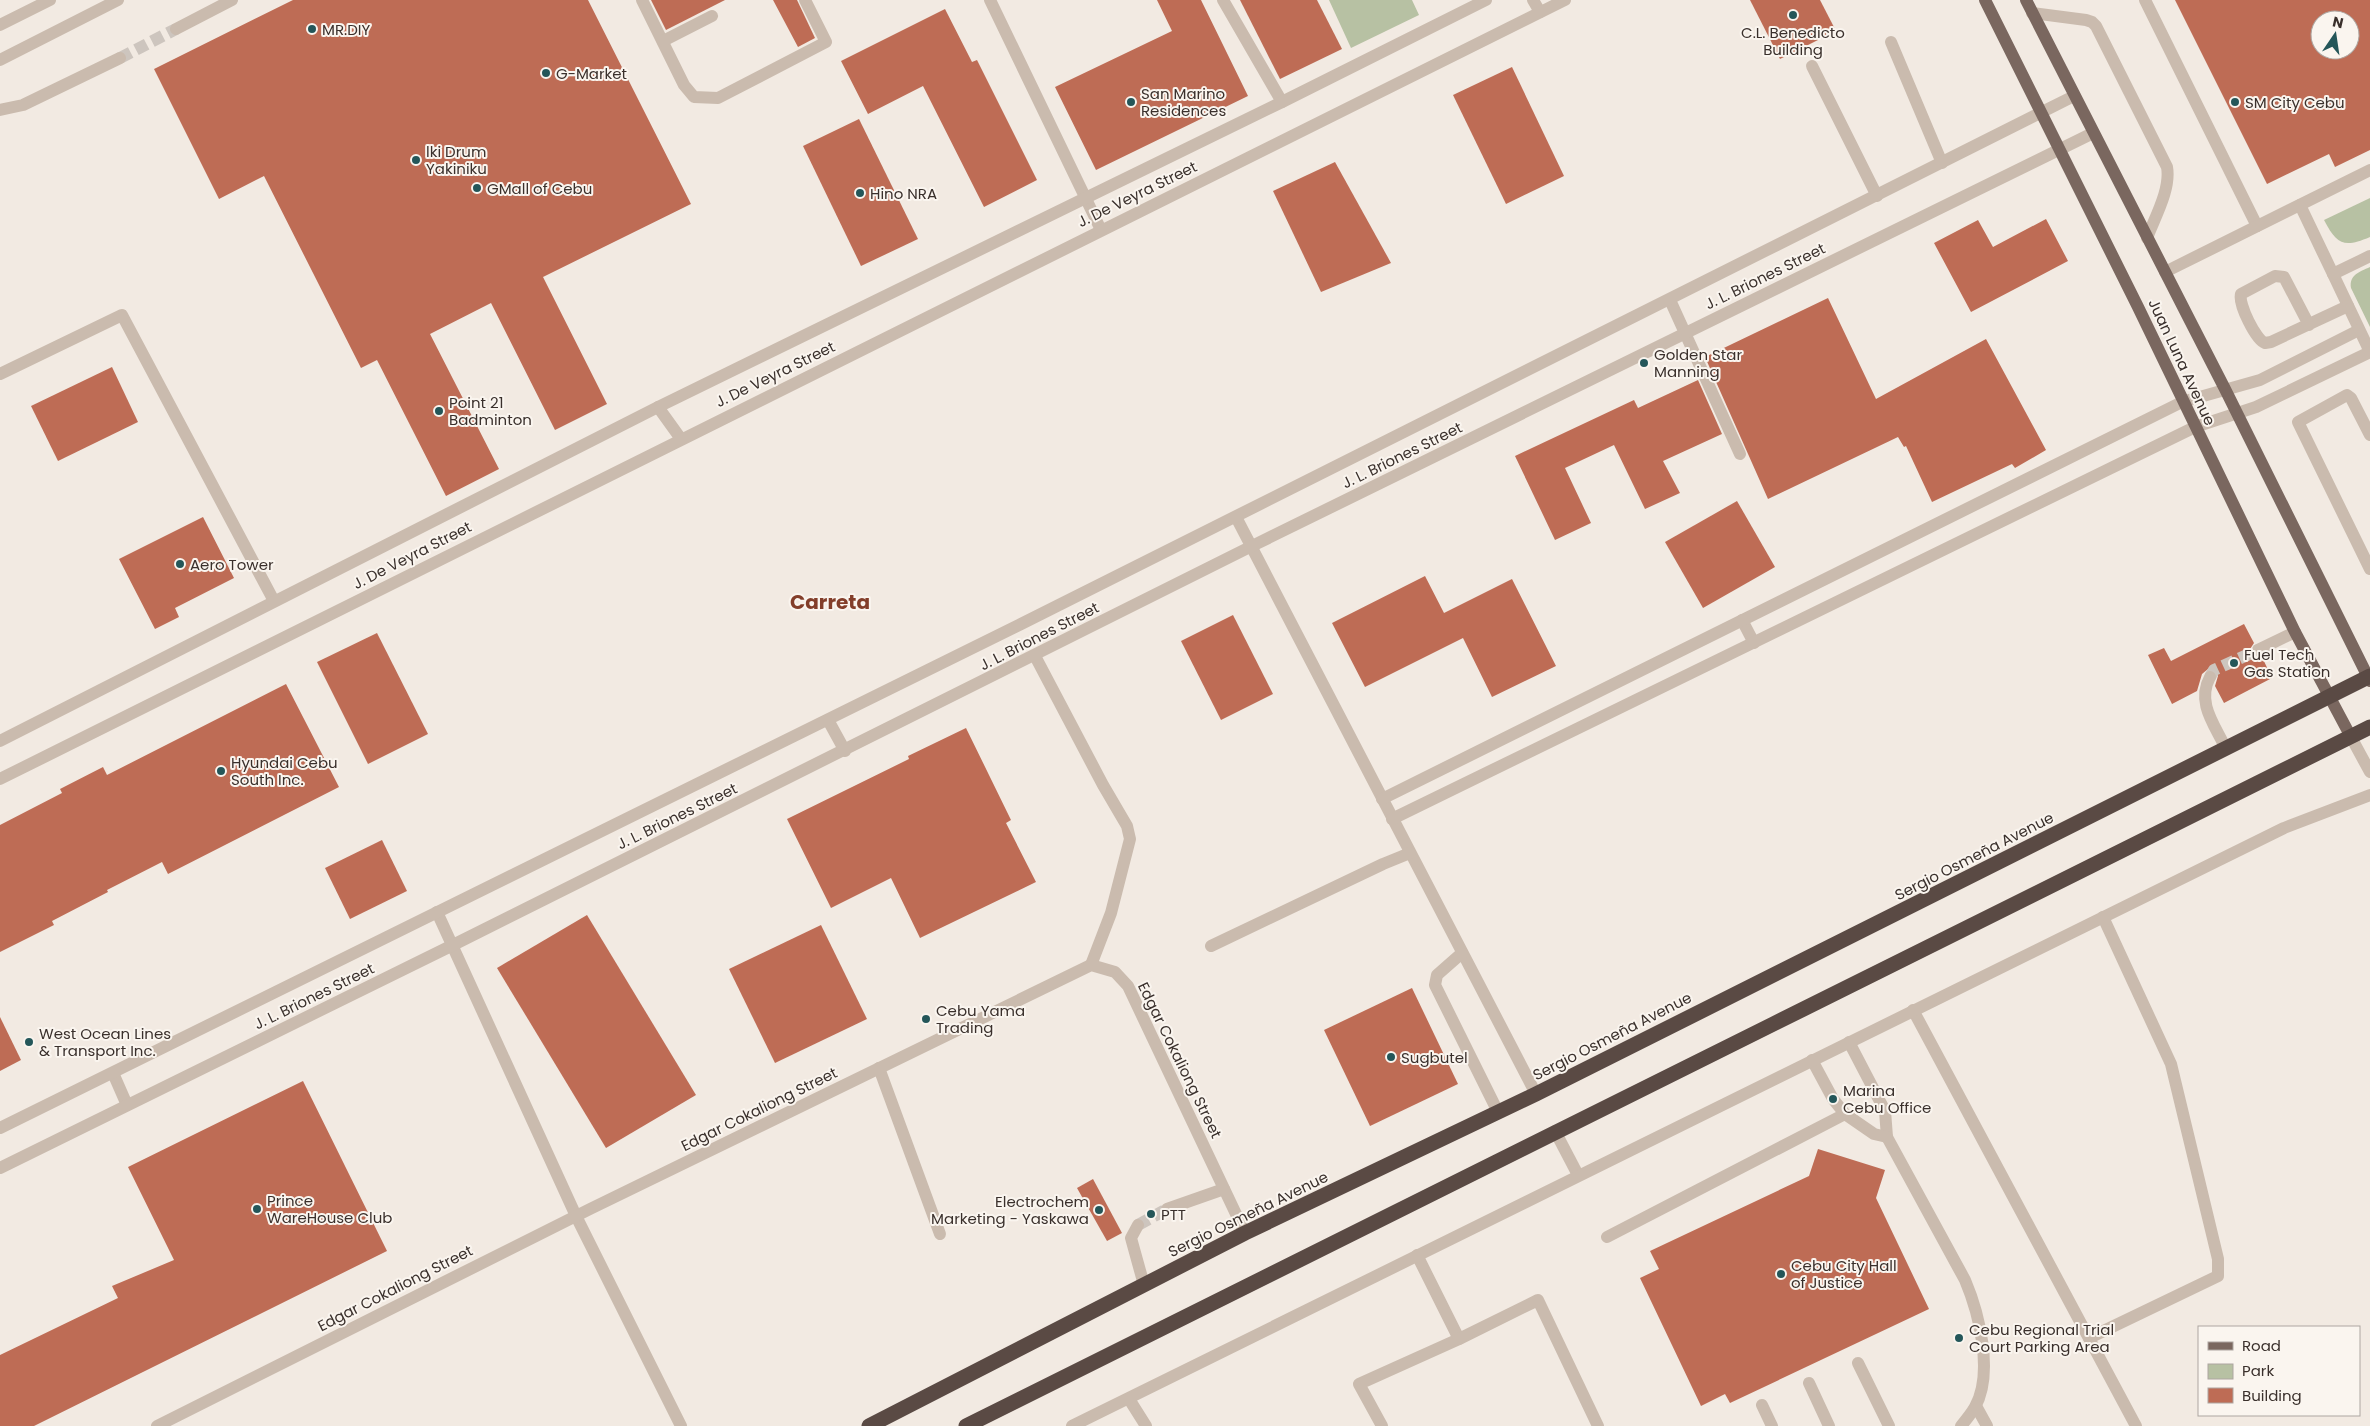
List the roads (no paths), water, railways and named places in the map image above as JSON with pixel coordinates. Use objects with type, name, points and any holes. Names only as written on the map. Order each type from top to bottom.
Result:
[{"type":"highway","name":"Sergio Osmeña Avenue","points":[[869,1426],[1245,1234],[1536,1094],[2369,678]]},
{"type":"highway","points":[[966,1426],[990,1421],[1555,1131],[2370,727]]},
{"type":"main road","name":"Juan Luna Avenue","points":[[1985,0],[2138,307],[2182,402],[2295,632],[2351,737]]},
{"type":"main road","name":"Juan Luna Avenue","points":[[2026,0],[2225,389],[2369,678]]},
{"type":"street","points":[[0,25],[50,0]]},
{"type":"street","points":[[0,60],[118,0]]},
{"type":"street","points":[[176,30],[232,0]]},
{"type":"street","points":[[642,0],[684,85],[694,97],[718,98],[826,42],[805,0]]},
{"type":"street","points":[[1005,0],[992,3],[1101,230]]},
{"type":"street","points":[[1224,0],[1282,102]]},
{"type":"street","name":"J. De Veyra Street","points":[[0,741],[658,407],[1282,102],[1486,0]]},
{"type":"street","points":[[1533,0],[1540,12]]},
{"type":"street","name":"J. De Veyra Street","points":[[0,779],[1564,0]]},
{"type":"street","points":[[2145,0],[2257,226]]},
{"type":"street","points":[[2032,13],[2086,20],[2096,26],[2167,167],[2166,186],[2147,238]]},
{"type":"street","points":[[663,41],[712,16]]},
{"type":"street","points":[[1891,42],[1942,163]]},
{"type":"street","points":[[0,110],[23,105],[120,58]]},
{"type":"street","points":[[1812,66],[1877,196]]},
{"type":"street","name":"J. L. Briones Street","points":[[0,1128],[1236,517],[2074,96]]},
{"type":"street","name":"J. L. Briones Street","points":[[0,1168],[845,751],[1250,548],[2093,133]]},
{"type":"street","points":[[2165,272],[2370,170]]},
{"type":"street","points":[[1392,819],[2195,427],[2273,399],[2370,352],[2300,205]]},
{"type":"street","points":[[2333,274],[2370,256]]},
{"type":"street","points":[[2309,324],[2284,277],[2275,276],[2241,294],[2240,303],[2262,342],[2271,342],[2348,306]]},
{"type":"street","points":[[1670,300],[1740,454]]},
{"type":"street","points":[[0,374],[122,314],[274,601]]},
{"type":"street","points":[[1382,799],[2182,402],[2260,380],[2359,330]]},
{"type":"street","points":[[2370,435],[2352,398],[2347,395],[2298,422],[2370,569]]},
{"type":"street","points":[[658,407],[681,439]]},
{"type":"street","points":[[1236,517],[1250,548],[1536,1094]]},
{"type":"street","points":[[1742,620],[1754,643]]},
{"type":"street","points":[[2258,650],[2295,632]]},
{"type":"street","points":[[1035,656],[1103,785],[1127,826],[1130,839],[1111,913],[1091,965]]},
{"type":"street","points":[[2210,677],[2205,687],[2204,703],[2226,749]]},
{"type":"street","points":[[828,720],[845,751]]},
{"type":"street","points":[[2351,737],[2370,772]]},
{"type":"street","points":[[1072,1426],[2284,828],[2370,795]]},
{"type":"street","points":[[1212,946],[1383,864],[1410,853]]},
{"type":"street","points":[[437,912],[576,1216],[681,1426]]},
{"type":"street","points":[[2089,1338],[2218,1276],[2218,1259],[2171,1064],[2102,917]]},
{"type":"street","points":[[1462,953],[1437,975],[1435,985],[1498,1112]]},
{"type":"street","name":"Edgar Cokaliong Street","points":[[158,1426],[576,1216],[1091,965],[1115,972],[1128,986],[1245,1234]]},
{"type":"street","points":[[1913,1010],[2136,1426]]},
{"type":"street","points":[[1849,1042],[1885,1111],[1887,1137],[1965,1280],[1976,1304],[1986,1366],[1976,1406],[1962,1426]]},
{"type":"street","points":[[1812,1060],[1833,1099],[1845,1114],[1874,1134],[1887,1137]]},
{"type":"street","points":[[879,1068],[940,1234]]},
{"type":"street","points":[[112,1072],[128,1105]]},
{"type":"street","points":[[1607,1237],[1845,1114]]},
{"type":"street","points":[[1555,1131],[1578,1175]]},
{"type":"street","points":[[1167,1209],[1224,1189]]},
{"type":"street","points":[[1138,1225],[1131,1238],[1144,1285]]},
{"type":"street","points":[[1417,1255],[1459,1339]]},
{"type":"street","points":[[1382,1426],[1359,1384],[1459,1339],[1538,1300],[1598,1426]]},
{"type":"street","points":[[1858,1363],[1889,1426]]},
{"type":"street","points":[[1809,1383],[1829,1426]]},
{"type":"street","points":[[1129,1399],[1146,1426]]},
{"type":"street","points":[[1762,1405],[1772,1426]]},
{"type":"street","points":[[1976,1406],[1987,1426]]},
{"type":"tunnel","points":[[120,58],[176,29]]},
{"type":"tunnel","points":[[2210,677],[2214,670],[2258,650]]},
{"type":"tunnel","points":[[1138,1225],[1167,1209]]},
{"type":"place","name":"C.L. Benedicto Building","points":[[1793,15]]},
{"type":"place","name":"MR.DIY","points":[[312,29]]},
{"type":"place","name":"G-Market","points":[[546,73]]},
{"type":"place","name":"San Marino Residences","points":[[1131,102]]},
{"type":"place","name":"SM City Cebu","points":[[2235,102]]},
{"type":"place","name":"lki Drum Yakiniku","points":[[416,160]]},
{"type":"place","name":"GMall of Cebu","points":[[477,188]]},
{"type":"place","name":"Hino NRA","points":[[860,193]]},
{"type":"place","name":"Golden Star Manning","points":[[1644,363]]},
{"type":"place","name":"Point 21 Badminton","points":[[439,411]]},
{"type":"place","name":"Aero Tower","points":[[180,564]]},
{"type":"place","name":"Fuel Tech Gas Station","points":[[2234,663]]},
{"type":"place","name":"Hyundai Cebu South Inc.","points":[[221,771]]},
{"type":"place","name":"Cebu Yama Trading","points":[[926,1019]]},
{"type":"place","name":"West Ocean Lines & Transport Inc.","points":[[29,1042]]},
{"type":"place","name":"Sugbutel","points":[[1391,1057]]},
{"type":"place","name":"Marina Cebu Office","points":[[1833,1099]]},
{"type":"place","name":"Prince WareHouse Club","points":[[257,1209]]},
{"type":"place","name":"Electrochem Marketing - Yaskawa","points":[[1099,1210]]},
{"type":"place","name":"PTT","points":[[1151,1214]]},
{"type":"place","name":"Cebu City Hall of Justice","points":[[1781,1274]]},
{"type":"place","name":"Cebu Regional Trial Court Parking Area","points":[[1959,1338]]},
{"type":"district","name":"Carreta","points":[[830,602]]}]
